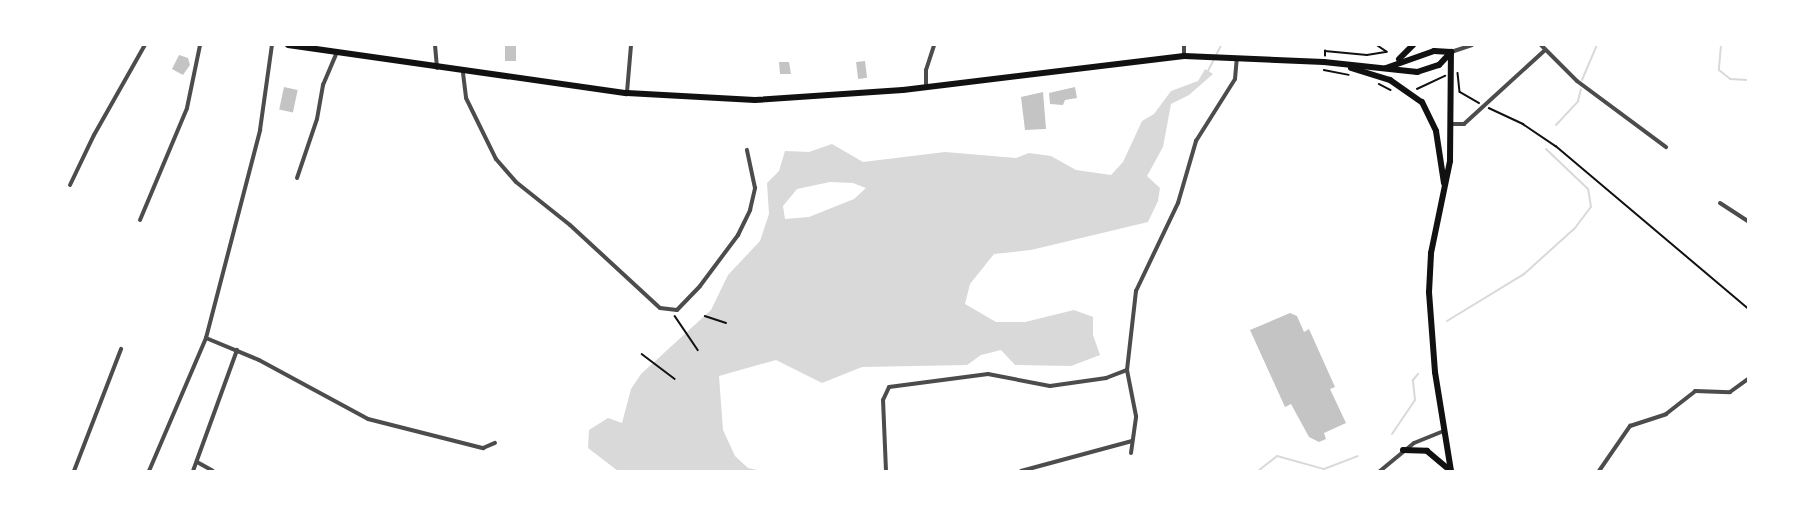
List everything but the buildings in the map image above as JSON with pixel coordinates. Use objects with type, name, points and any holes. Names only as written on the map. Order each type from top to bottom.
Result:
[{"type":"main road","points":[[288,45],[437,69],[627,93],[807,100],[1184,56],[1334,63],[1417,72],[1439,65],[1451,52]]},
{"type":"main road","points":[[1396,63],[1413,45]]},
{"type":"main road","points":[[1386,68],[1434,51],[1451,52]]},
{"type":"main road","points":[[1451,52],[1453,124],[1431,253],[1429,292],[1444,431],[1451,471]]},
{"type":"main road","points":[[1334,63],[1390,80],[1422,102],[1436,131],[1444,186]]},
{"type":"main road","points":[[1403,450],[1427,451],[1451,471]]},
{"type":"street","points":[[70,185],[98,126],[145,45]]},
{"type":"street","points":[[140,220],[187,108],[200,45]]},
{"type":"street","points":[[149,471],[206,338],[260,130],[272,45]]},
{"type":"street","points":[[435,45],[437,69]]},
{"type":"street","points":[[627,93],[631,45]]},
{"type":"street","points":[[926,86],[926,70],[934,45]]},
{"type":"street","points":[[1184,45],[1184,56]]},
{"type":"street","points":[[1451,52],[1472,45]]},
{"type":"street","points":[[1541,45],[1544,51],[1576,81],[1623,113],[1636,128],[1666,147]]},
{"type":"street","points":[[1453,124],[1464,124],[1544,51]]},
{"type":"street","points":[[297,178],[317,119],[323,85],[336,54]]},
{"type":"street","points":[[1131,453],[1136,416],[1127,370],[1140,276],[1167,233],[1196,141],[1235,79],[1235,58]]},
{"type":"street","points":[[463,72],[466,98],[496,159],[516,182],[570,225],[660,308],[677,310],[700,286],[738,235],[750,210],[755,188],[747,150]]},
{"type":"street","points":[[1720,203],[1748,221]]},
{"type":"street","points":[[206,338],[237,350],[368,419],[483,448],[495,443]]},
{"type":"street","points":[[74,471],[121,349]]},
{"type":"street","points":[[193,471],[237,350]]},
{"type":"street","points":[[886,471],[884,400],[889,387],[988,374],[1050,386],[1106,378],[1127,370]]},
{"type":"street","points":[[1599,471],[1630,426],[1666,414],[1695,391],[1730,392],[1748,379]]},
{"type":"street","points":[[1380,471],[1403,450],[1444,431]]},
{"type":"street","points":[[1020,471],[1132,441]]},
{"type":"street","points":[[197,462],[213,471]]},
{"type":"path","points":[[1377,45],[1387,52]]},
{"type":"path","points":[[1460,92],[1523,124],[1556,146],[1748,308]]},
{"type":"path","points":[[674,316],[698,350]]},
{"type":"path","points":[[705,316],[726,323]]},
{"type":"path","points":[[642,354],[675,379]]},
{"type":"shaded area","points":[[1205,69],[1213,74],[1189,95],[1171,104],[1163,147],[1147,176],[1160,188],[1158,201],[1148,222],[1031,250],[994,254],[970,284],[965,304],[996,322],[1025,322],[1074,310],[1093,317],[1093,335],[1100,355],[1071,366],[1015,365],[1001,350],[981,355],[967,365],[862,367],[822,383],[776,360],[719,376],[723,430],[735,456],[748,468],[762,471],[618,471],[588,448],[589,430],[608,418],[622,423],[631,389],[641,374],[711,310],[728,275],[760,241],[769,214],[767,183],[779,171],[785,151],[809,152],[832,144],[863,162],[945,152],[1016,158],[1029,153],[1051,156],[1076,170],[1111,175],[1123,162],[1142,121],[1154,114],[1171,91],[1198,81]],"holes":[[[830,182],[853,183],[866,188],[854,199],[809,217],[785,219],[783,206],[797,189]]]},
{"type":"waterway","points":[[1208,71],[1221,45]]},
{"type":"waterway","points":[[1582,80],[1597,45]]},
{"type":"waterway","points":[[1721,45],[1719,70],[1730,79],[1748,80]]},
{"type":"waterway","points":[[1556,125],[1578,101],[1581,89]]},
{"type":"waterway","points":[[1447,321],[1524,274],[1575,228],[1591,207],[1588,189],[1546,149]]},
{"type":"waterway","points":[[1392,434],[1415,400],[1413,380],[1418,374]]},
{"type":"waterway","points":[[1258,471],[1277,456],[1324,469],[1358,456]]}]
